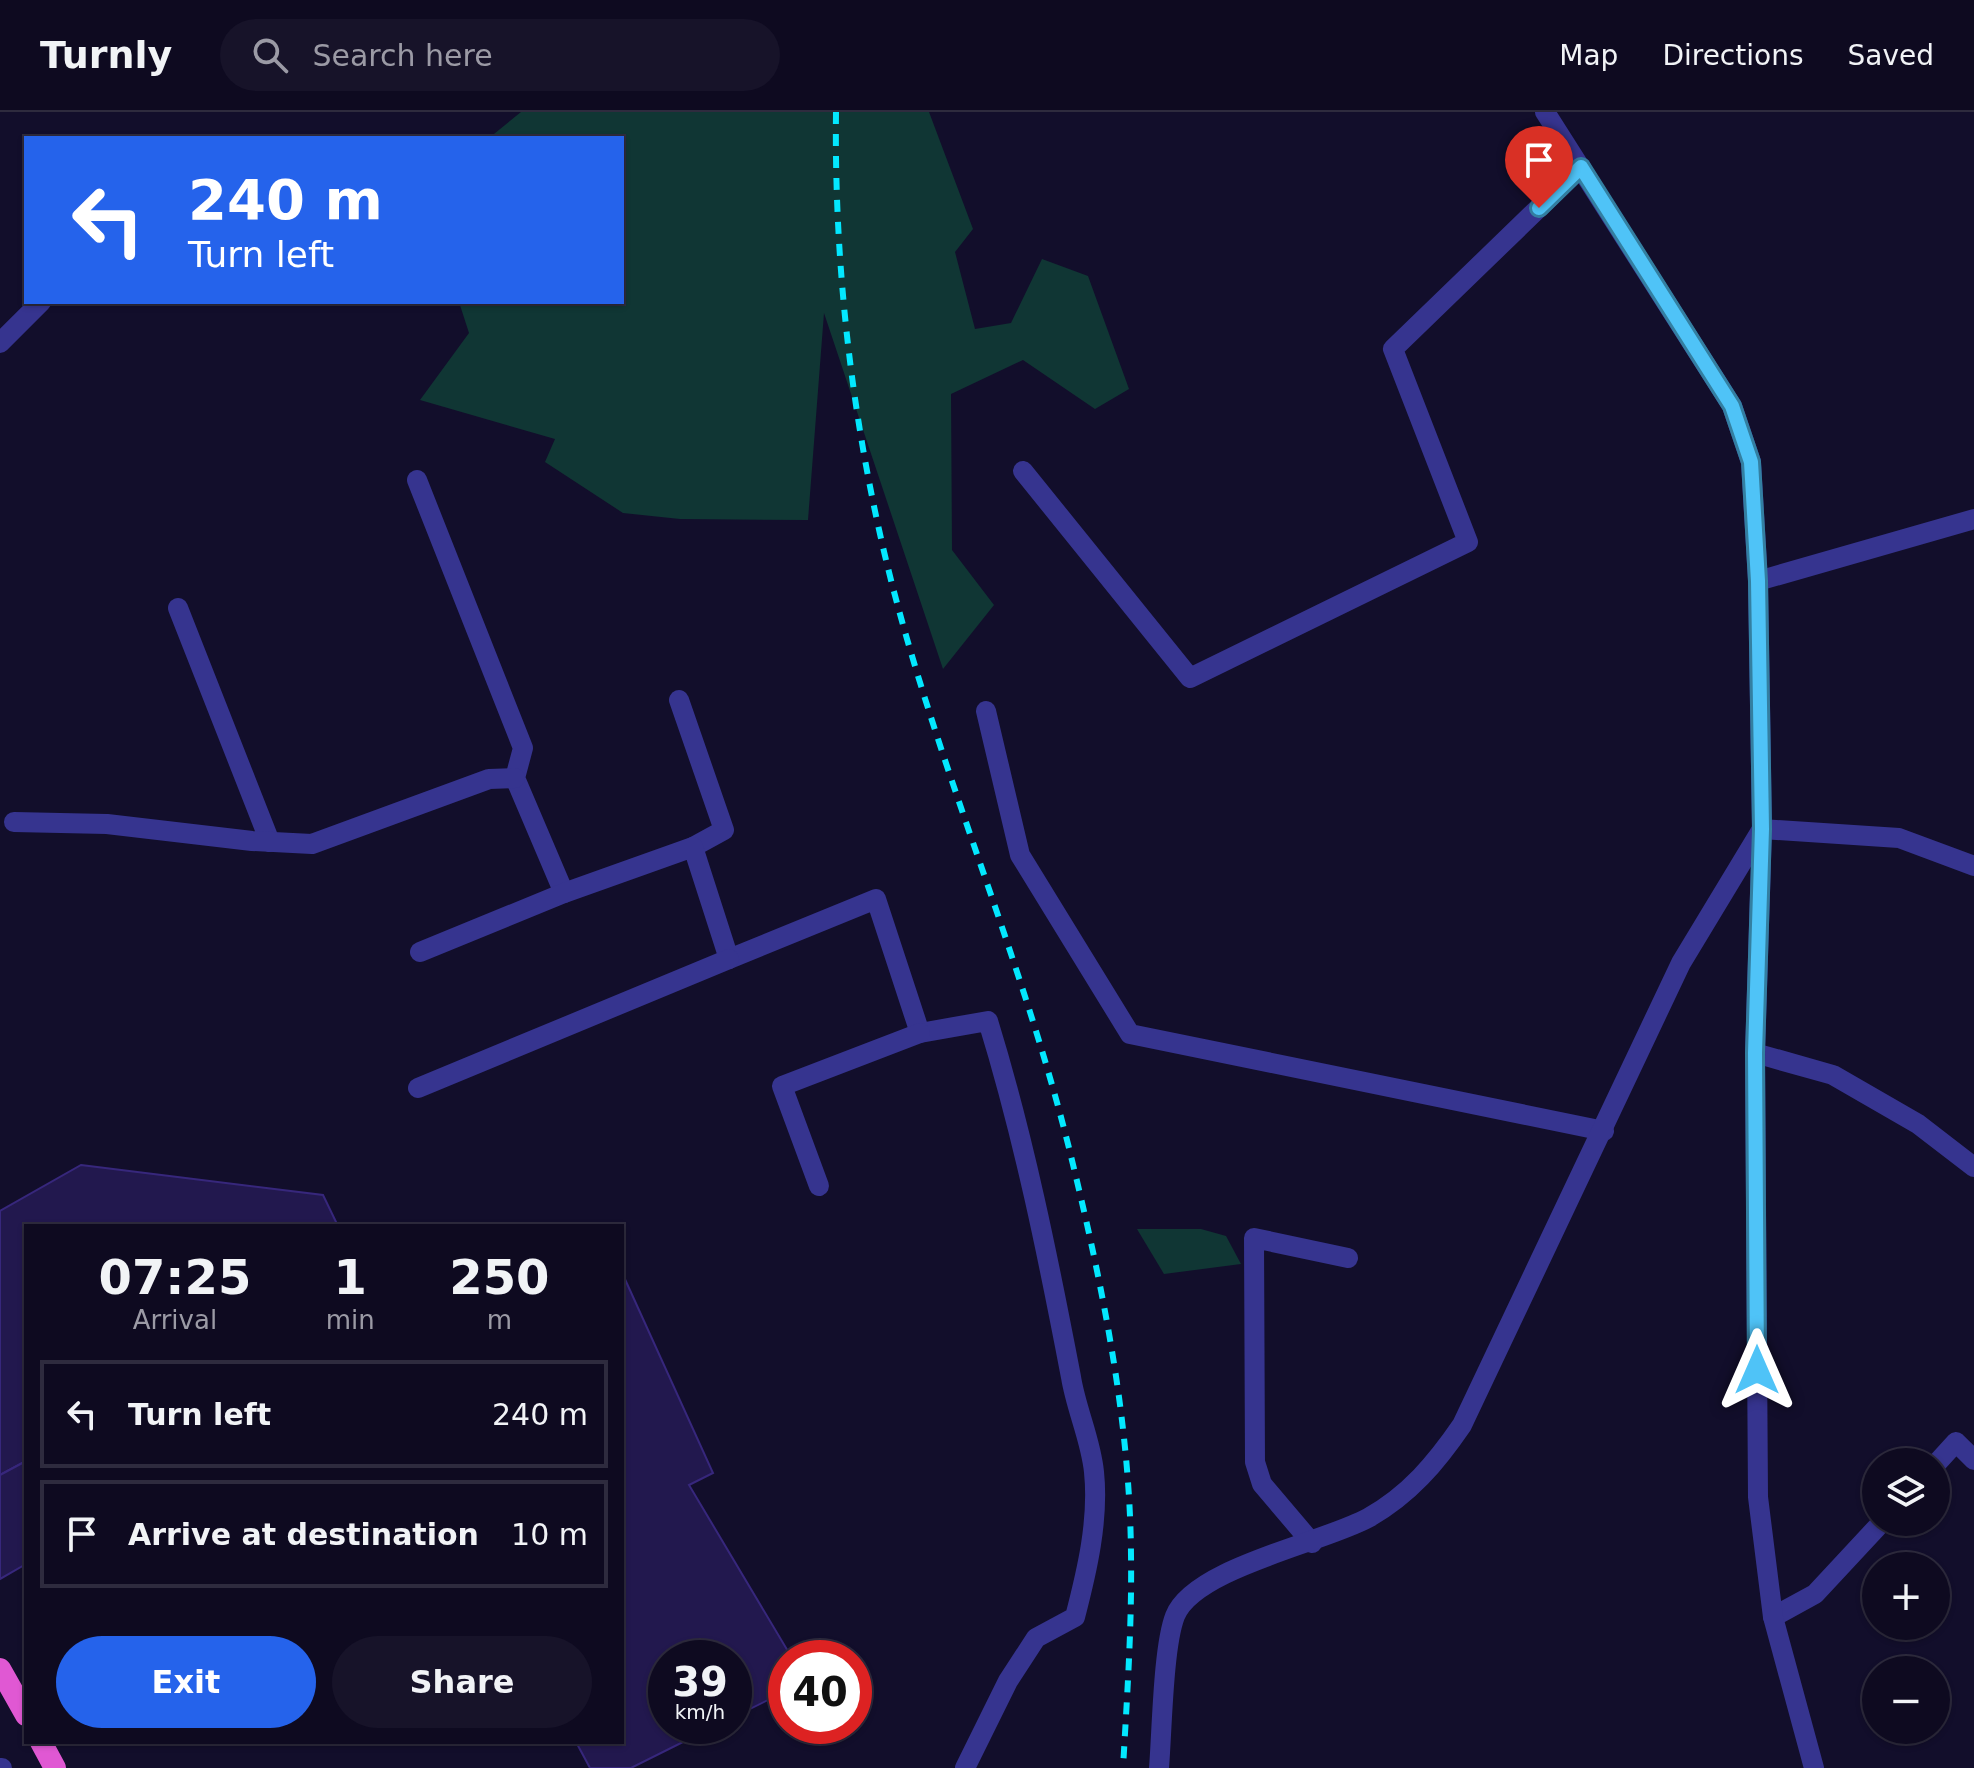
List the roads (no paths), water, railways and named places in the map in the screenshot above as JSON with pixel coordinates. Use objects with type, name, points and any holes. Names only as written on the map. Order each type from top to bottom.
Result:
[{"type":"highway","points":[[0,1669],[24,1711]]},
{"type":"highway","points":[[42,1744],[55,1768]]},
{"type":"street","points":[[1545,112],[1732,406],[1751,462],[1758,581],[1762,829],[1755,1053],[1758,1497],[1773,1617],[1814,1768]]},
{"type":"street","points":[[1023,471],[1190,678],[1468,542],[1393,349],[1581,167]]},
{"type":"street","points":[[0,343],[39,304]]},
{"type":"street","points":[[417,480],[523,748],[515,778],[564,893]]},
{"type":"street","points":[[1758,581],[1974,519]]},
{"type":"street","points":[[178,608],[270,842]]},
{"type":"street","points":[[420,952],[564,893],[693,847],[724,830],[679,700]]},
{"type":"street","points":[[986,711],[1020,855],[1130,1034],[1604,1131]]},
{"type":"street","points":[[14,822],[107,824],[312,844],[489,779],[515,778]]},
{"type":"street","points":[[1762,829],[1899,838],[1974,866]]},
{"type":"street","points":[[1159,1768],[1175,1615],[1192,1595],[1218,1577],[1312,1543],[1370,1517],[1411,1489],[1436,1464],[1479,1395],[1681,963],[1762,829]]},
{"type":"street","points":[[693,847],[729,959]]},
{"type":"street","points":[[418,1088],[876,899],[920,1033]]},
{"type":"street","points":[[819,1186],[782,1086],[920,1033],[988,1021],[1009,1088],[1041,1225],[1071,1383],[1094,1472],[1089,1562],[1075,1617],[1036,1638],[1008,1681],[965,1768]]},
{"type":"street","points":[[1755,1053],[1833,1075],[1918,1124],[1974,1167]]},
{"type":"street","points":[[1312,1543],[1262,1484],[1255,1462],[1254,1238],[1348,1258]]},
{"type":"street","points":[[1950,1449],[1956,1442],[1974,1460]]},
{"type":"street","points":[[1773,1617],[1815,1594],[1869,1536]]},
{"type":"railway","points":[[836,112],[838,231],[849,350],[878,527],[933,725],[1049,1073],[1080,1194],[1112,1348],[1125,1451],[1131,1555],[1123,1768]]}]
